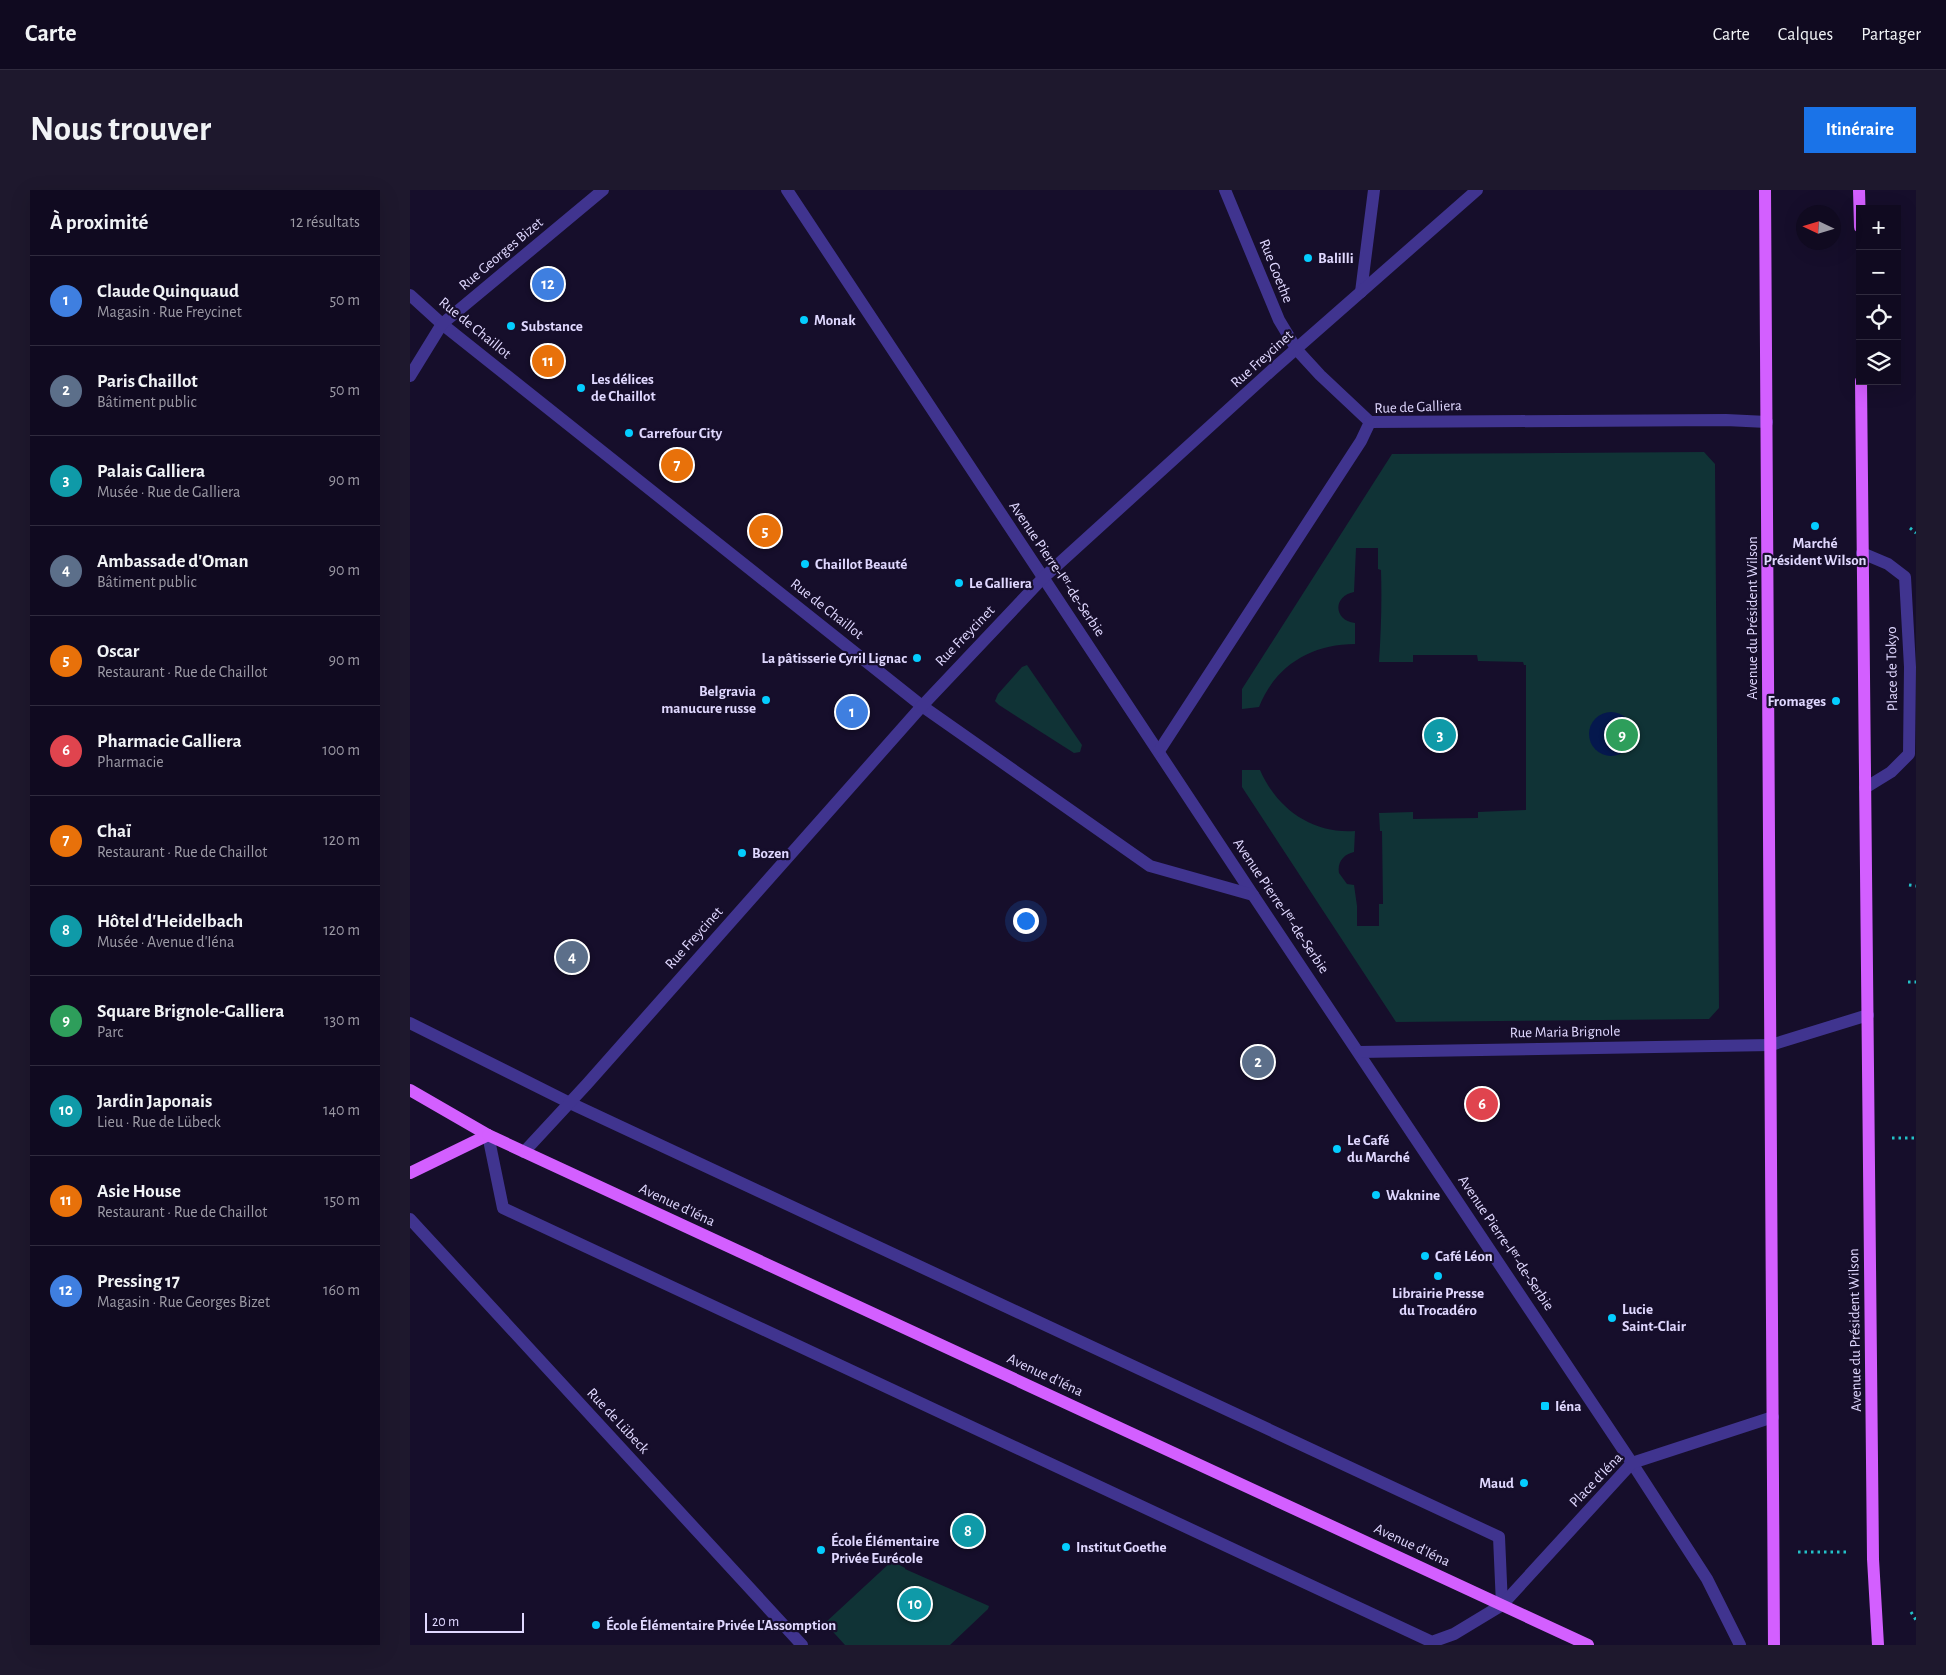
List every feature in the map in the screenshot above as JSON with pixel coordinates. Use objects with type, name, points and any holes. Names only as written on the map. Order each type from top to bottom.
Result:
[{"type":"main road","name":"Avenue du Président Wilson","points":[[1765,190],[1774,1645]]},
{"type":"main road","points":[[1860,190],[1860,205]]},
{"type":"main road","name":"Avenue du Président Wilson","points":[[1861,385],[1873,1559],[1878,1645]]},
{"type":"main road","name":"Avenue d'Iéna","points":[[410,1090],[488,1135],[524,1152],[1588,1645]]},
{"type":"main road","points":[[410,1173],[488,1135]]},
{"type":"street","name":"Rue Georges Bizet","points":[[410,376],[442,324],[603,190]]},
{"type":"street","name":"Avenue Pierre-Iᵉʳ-de-Serbie","points":[[787,190],[1253,896],[1632,1463],[1707,1579],[1740,1645]]},
{"type":"street","name":"Rue Goethe","points":[[1226,190],[1279,320],[1297,350],[1320,375],[1370,422]]},
{"type":"street","points":[[1361,292],[1374,190]]},
{"type":"street","name":"Rue Freycinet","points":[[524,1152],[570,1103],[922,706],[1043,578],[1477,190]]},
{"type":"street","name":"Rue de Chaillot","points":[[410,295],[442,324],[922,706],[1150,866],[1253,896]]},
{"type":"street","name":"Rue de Galliera","points":[[1159,751],[1361,441],[1370,422],[1726,420],[1767,422]]},
{"type":"street","name":"Place de Tokyo","points":[[1862,553],[1888,564],[1905,577],[1910,667],[1909,754],[1891,772],[1865,788]]},
{"type":"street","points":[[1771,1045],[1868,1016]]},
{"type":"street","points":[[410,1023],[570,1103],[1499,1538],[1502,1605]]},
{"type":"street","name":"Rue Maria Brignole","points":[[1359,1052],[1771,1045]]},
{"type":"street","name":"Place d'Iéna","points":[[488,1135],[502,1208],[1432,1642],[1454,1634],[1502,1605],[1632,1463],[1773,1417]]},
{"type":"street","name":"Rue de Lübeck","points":[[410,1219],[802,1645]]},
{"type":"path","points":[[1910,528],[1916,533]]},
{"type":"path","points":[[1909,885],[1916,886]]},
{"type":"path","points":[[1908,982],[1916,982]]},
{"type":"path","points":[[1888,1137],[1916,1138]]},
{"type":"path","points":[[1797,1552],[1846,1552]]},
{"type":"path","points":[[1911,1612],[1916,1620]]},
{"type":"green space","points":[[1704,452],[1715,464],[1719,1008],[1709,1019],[1396,1022],[1242,787],[1242,770],[1260,770],[1276,796],[1298,816],[1324,828],[1339,831],[1355,831],[1354,852],[1342,859],[1339,865],[1339,873],[1347,884],[1354,885],[1357,926],[1379,926],[1379,904],[1383,904],[1382,831],[1380,831],[1379,813],[1413,812],[1413,819],[1478,818],[1478,812],[1526,810],[1526,665],[1523,662],[1478,661],[1477,655],[1413,655],[1413,662],[1379,662],[1381,570],[1378,569],[1378,548],[1356,548],[1354,592],[1342,598],[1338,608],[1339,613],[1343,617],[1355,623],[1355,644],[1324,648],[1296,660],[1275,680],[1259,707],[1242,709],[1242,689],[1392,454]]},
{"type":"green space","points":[[1027,665],[1082,745],[1080,752],[1074,753],[995,701],[998,694],[1022,667]]},
{"type":"green space","points":[[892,1561],[905,1569],[989,1606],[988,1609],[950,1645],[845,1645],[825,1623]]},
{"type":"shaded area","points":[[1615,712],[1627,718],[1632,725],[1632,743],[1627,750],[1620,755],[1607,756],[1599,753],[1592,746],[1589,730],[1592,722],[1599,715]]},
{"type":"place","name":"Balilli","points":[[1308,258]]},
{"type":"place","name":"Pressing 17","points":[[548,284]]},
{"type":"place","name":"Monak","points":[[804,320]]},
{"type":"place","name":"Substance","points":[[511,326]]},
{"type":"place","name":"Asie House","points":[[548,361]]},
{"type":"place","name":"Les délices de Chaillot","points":[[581,388]]},
{"type":"place","name":"Carrefour City","points":[[629,433]]},
{"type":"place","name":"Chaï","points":[[677,465]]},
{"type":"place","name":"Marché Président Wilson","points":[[1815,526]]},
{"type":"place","name":"Oscar","points":[[765,531]]},
{"type":"place","name":"Chaillot Beauté","points":[[805,564]]},
{"type":"place","name":"Le Galliera","points":[[959,583]]},
{"type":"place","name":"La pâtisserie Cyril Lignac","points":[[917,658]]},
{"type":"place","name":"Belgravia manucure russe","points":[[766,700]]},
{"type":"place","name":"Fromages","points":[[1836,701]]},
{"type":"place","name":"Claude Quinquaud","points":[[852,712]]},
{"type":"place","name":"Palais Galliera","points":[[1440,735]]},
{"type":"place","name":"Square Brignole-Galliera","points":[[1622,735]]},
{"type":"place","name":"Bozen","points":[[742,853]]},
{"type":"place","name":"Ambassade d'Oman","points":[[572,957]]},
{"type":"place","name":"Paris Chaillot","points":[[1258,1062]]},
{"type":"place","name":"Pharmacie Galliera","points":[[1482,1104]]},
{"type":"place","name":"Le Café du Marché","points":[[1337,1149]]},
{"type":"place","name":"Waknine","points":[[1376,1195]]},
{"type":"place","name":"Café Léon","points":[[1425,1256]]},
{"type":"place","name":"Librairie Presse du Trocadéro","points":[[1438,1276]]},
{"type":"place","name":"Lucie Saint-Clair","points":[[1612,1318]]},
{"type":"place","name":"Iéna","points":[[1545,1406]]},
{"type":"place","name":"Maud","points":[[1524,1483]]},
{"type":"place","name":"Hôtel d'Heidelbach","points":[[968,1531]]},
{"type":"place","name":"Institut Goethe","points":[[1066,1547]]},
{"type":"place","name":"École Élémentaire Privée Eurécole","points":[[821,1550]]},
{"type":"place","name":"Jardin Japonais","points":[[915,1604]]},
{"type":"place","name":"École Élémentaire Privée L'Assomption","points":[[596,1625]]}]
